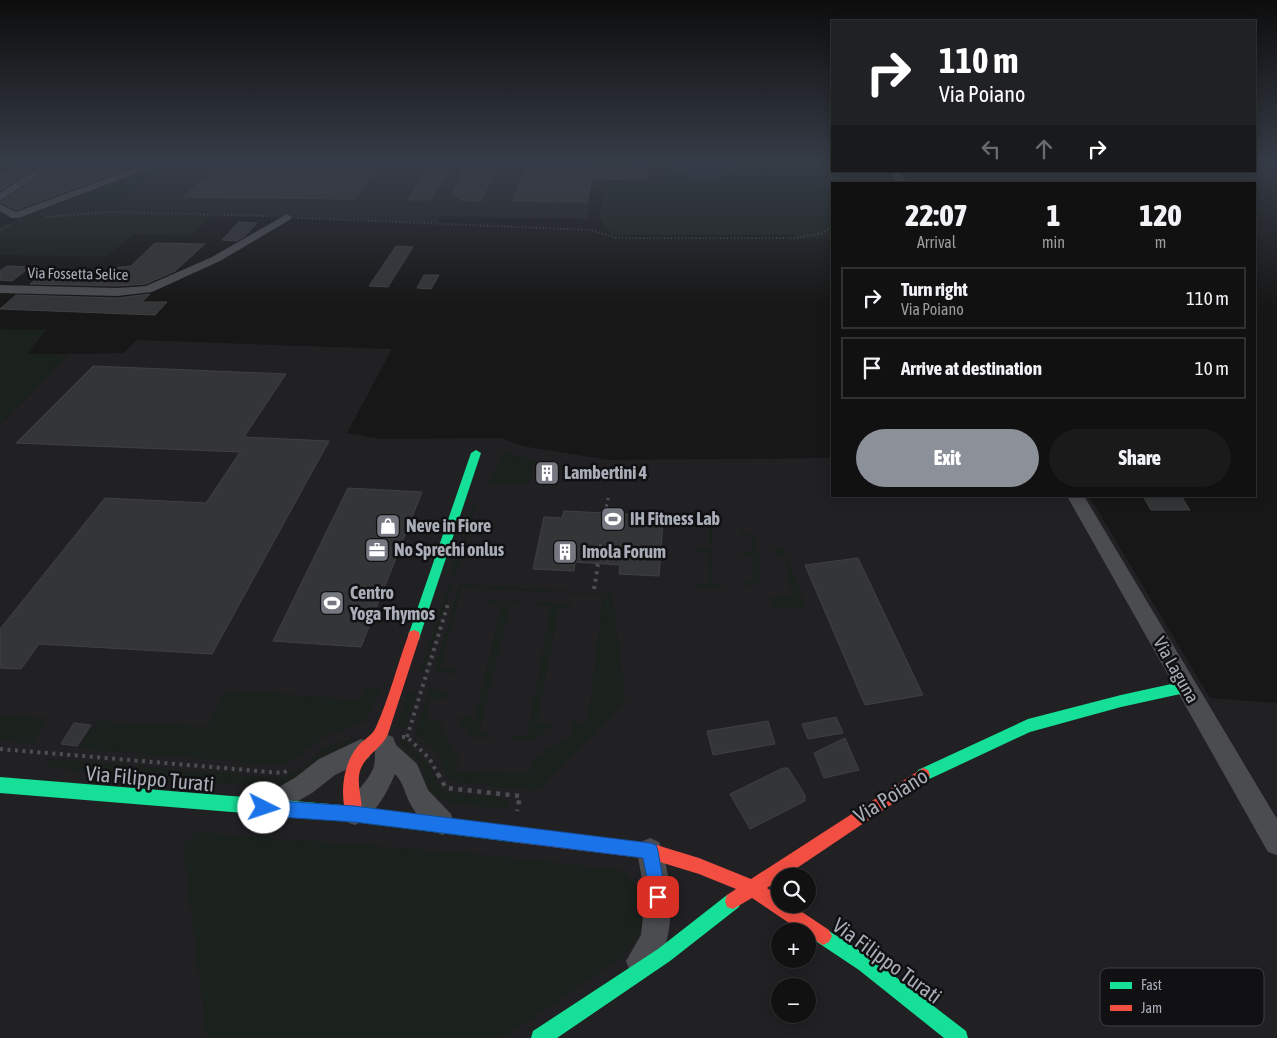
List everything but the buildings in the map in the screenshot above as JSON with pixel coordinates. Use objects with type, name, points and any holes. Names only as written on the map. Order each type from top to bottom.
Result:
[{"type":"street","points":[[5,209],[15,216],[33,209]]},
{"type":"street","name":"Via Fossetta Selice","points":[[0,289],[117,292],[148,289],[216,259],[287,217]]},
{"type":"street","points":[[354,814],[385,771],[384,743],[476,453]]},
{"type":"street","name":"Via Laguna","points":[[1076,497],[1277,843]]},
{"type":"street","name":"Via Poiano","points":[[540,1038],[631,975],[664,955],[752,888],[929,771],[1028,726],[1122,701],[1185,687]]},
{"type":"street","points":[[264,808],[304,785],[327,767],[361,750],[384,743]]},
{"type":"street","points":[[384,743],[409,772],[420,798],[444,826]]},
{"type":"street","points":[[354,814],[351,786],[352,769],[361,750]]},
{"type":"street","name":"Via Filippo Turati","points":[[0,786],[354,814],[650,851],[699,866],[752,888],[865,964],[959,1038]]},
{"type":"street","name":"Via Poiano","points":[[631,975],[654,939],[658,897],[650,851]]},
{"type":"path","points":[[42,218],[110,212],[287,217],[591,230],[610,238],[794,238],[814,236],[831,229]]},
{"type":"path","points":[[0,230],[15,223]]},
{"type":"path","points":[[606,513],[609,494]]},
{"type":"path","points":[[594,588],[601,542]]},
{"type":"path","points":[[384,743],[407,737],[429,758],[446,788],[520,796],[517,816]]},
{"type":"path","points":[[0,749],[282,773],[295,768]]},
{"type":"shaded area","points":[[45,209],[216,211],[190,236],[134,234],[106,257],[0,255],[0,226]]},
{"type":"shaded area","points":[[47,209],[588,209],[588,219],[441,216],[437,223],[103,211],[21,220]]},
{"type":"shaded area","points":[[601,209],[831,209],[831,238],[796,240],[794,235],[611,235],[600,219]]},
{"type":"shaded area","points":[[0,329],[46,330],[27,354],[69,354],[0,425]]},
{"type":"shaded area","points":[[137,340],[392,349],[347,433],[382,439],[502,438],[522,446],[609,460],[831,458],[831,497],[1090,497],[1210,698],[1277,703],[1277,1038],[0,1038],[0,425],[69,354],[123,353]]},
{"type":"shaded area","points":[[502,452],[587,472],[582,482],[561,482],[564,468],[533,468],[529,483],[490,484]]},
{"type":"shaded area","points":[[473,503],[476,503],[456,574],[451,573]]},
{"type":"shaded area","points":[[697,521],[724,527],[724,529],[712,529],[711,583],[724,584],[725,586],[695,588],[696,584],[709,585],[709,554],[697,552],[697,548],[709,548],[709,525],[697,524]]},
{"type":"shaded area","points":[[740,531],[753,536],[759,554],[760,584],[741,586],[741,582],[754,582],[752,557],[740,555],[740,551],[753,551],[751,537],[740,536]]},
{"type":"shaded area","points":[[773,548],[784,548],[806,608],[771,608],[769,598],[792,597],[786,555],[774,554]]},
{"type":"shaded area","points":[[450,583],[453,583],[424,672],[420,671]]},
{"type":"shaded area","points":[[460,584],[612,594],[626,700],[538,791],[453,782],[448,778],[437,753],[415,734],[428,689],[449,691],[447,698],[431,698],[425,719],[442,720],[440,729],[459,757],[455,773],[529,774],[532,759],[572,736],[573,722],[588,723],[603,595],[462,587],[440,669],[455,669],[454,674],[434,672]]},
{"type":"shaded area","points":[[490,600],[523,602],[522,604],[510,604],[479,733],[493,735],[493,738],[470,737],[459,721],[460,717],[475,717],[502,603],[489,603]]},
{"type":"shaded area","points":[[538,602],[572,604],[571,608],[559,607],[537,722],[554,724],[533,740],[510,740],[511,735],[527,736],[551,607],[538,605]]},
{"type":"shaded area","points":[[367,687],[380,688],[366,721],[324,737],[292,761],[282,765],[78,749],[97,721],[208,727],[227,690],[361,700]]},
{"type":"shaded area","points":[[418,690],[406,729],[397,728],[406,696]]},
{"type":"shaded area","points":[[0,716],[49,719],[32,743],[0,741]]},
{"type":"shaded area","points":[[362,736],[284,788],[49,768],[46,758],[283,778],[323,750]]},
{"type":"shaded area","points":[[397,739],[405,742],[419,753],[444,792],[508,799],[507,808],[454,803],[436,796],[428,787],[420,765]]},
{"type":"shaded area","points":[[196,832],[466,853],[621,870],[632,881],[639,892],[644,914],[642,925],[638,936],[621,958],[503,1038],[207,1038],[183,845]]},
{"type":"traffic: fast","points":[[414,636],[476,453]]},
{"type":"traffic: fast","points":[[923,775],[1028,726],[1121,701],[1185,687]]},
{"type":"traffic: fast","points":[[0,785],[354,814],[519,835]]},
{"type":"traffic: fast","points":[[540,1038],[664,955],[733,901]]},
{"type":"traffic: fast","points":[[823,936],[865,964],[959,1038]]},
{"type":"traffic: jam","points":[[354,814],[351,788],[353,768],[362,752],[381,734],[414,636]]},
{"type":"traffic: jam","points":[[733,901],[923,775]]},
{"type":"traffic: jam","points":[[519,835],[650,851],[699,866],[752,888],[823,936]]},
{"type":"place","name":"Lambertini 4","points":[[547,473]]},
{"type":"place","name":"IH Fitness Lab","points":[[613,519]]},
{"type":"place","name":"Neve in Fiore","points":[[388,526]]},
{"type":"place","name":"No Sprechi onlus","points":[[377,550]]},
{"type":"place","name":"Imola Forum","points":[[565,552]]},
{"type":"place","name":"Centro Yoga Thymos","points":[[332,603]]},
{"type":"route","points":[[264,808],[354,814],[650,851],[658,897]]}]
